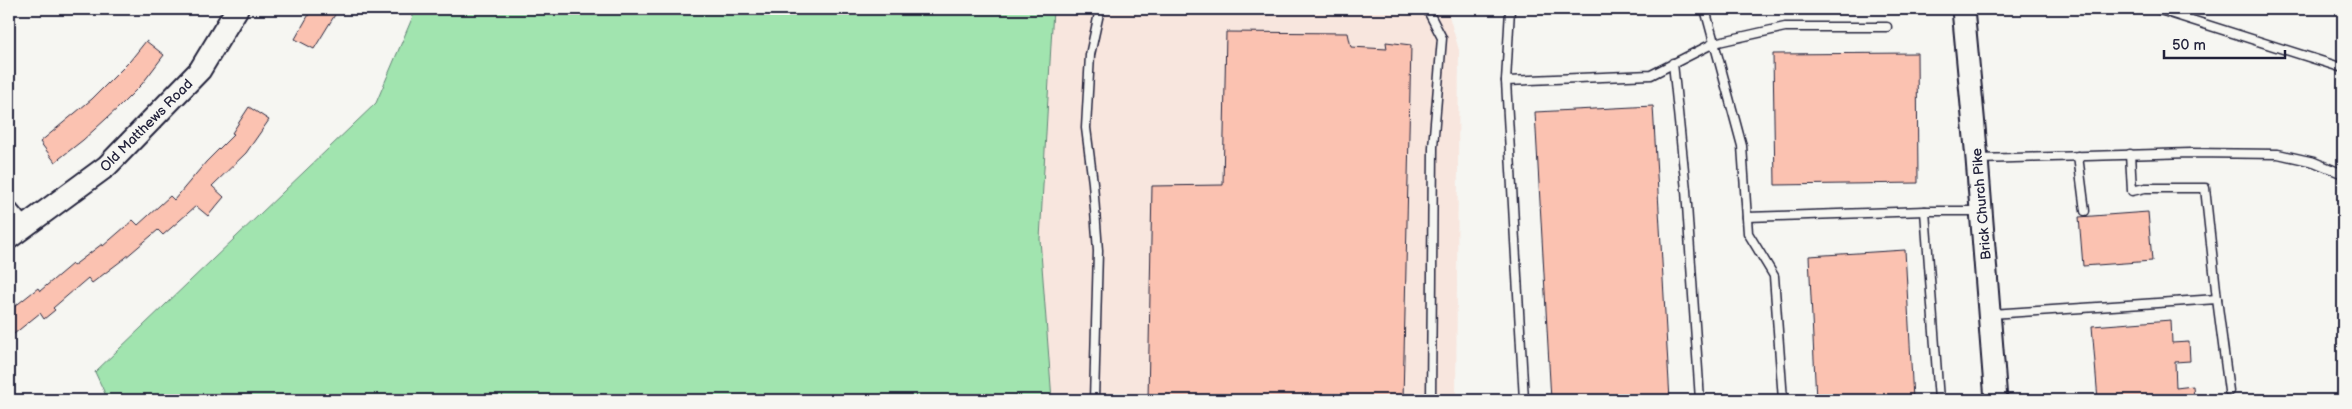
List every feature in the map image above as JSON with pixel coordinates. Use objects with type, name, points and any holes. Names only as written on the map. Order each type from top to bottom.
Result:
[{"type":"main road","name":"Old Matthews Road","points":[[16,233],[107,166],[200,70],[237,9]]},
{"type":"main road","name":"Brick Church Pike","points":[[1963,9],[1996,400]]},
{"type":"street","points":[[9,208],[16,233]]},
{"type":"lane","points":[[1094,400],[1098,251],[1093,183],[1086,128],[1090,55],[1100,9]]},
{"type":"lane","points":[[1427,9],[1442,38],[1433,147],[1431,400]]},
{"type":"lane","points":[[1510,9],[1506,81],[1524,400]]},
{"type":"lane","points":[[1705,9],[1742,146],[1748,233],[1774,276],[1783,400]]},
{"type":"lane","points":[[2157,9],[2343,68]]},
{"type":"lane","points":[[1506,81],[1651,75],[1714,43],[1785,27],[1887,27]]},
{"type":"lane","points":[[1673,64],[1686,190],[1700,400]]},
{"type":"lane","points":[[1977,159],[2130,154],[2278,154],[2314,162],[2343,174]]},
{"type":"lane","points":[[2130,154],[2132,191],[2145,188],[2205,188],[2229,391]]},
{"type":"lane","points":[[2078,156],[2085,211]]},
{"type":"lane","points":[[1925,211],[1939,400]]},
{"type":"lane","points":[[1747,217],[1981,211]]},
{"type":"lane","points":[[1989,314],[2217,299]]},
{"type":"shaded area","points":[[1053,9],[1447,9],[1459,50],[1456,400],[1052,400],[1040,239]]},
{"type":"green space","points":[[416,9],[1053,9],[1040,239],[1052,400],[108,400],[95,372],[376,103]]},
{"type":"building","points":[[312,9],[328,9],[336,13],[314,49],[295,39]]},
{"type":"building","points":[[1226,32],[1348,33],[1351,47],[1387,49],[1386,42],[1411,45],[1403,400],[1148,400],[1152,186],[1223,185]]},
{"type":"building","points":[[146,41],[164,55],[142,84],[118,108],[83,140],[55,162],[40,142],[92,99],[130,61]]},
{"type":"building","points":[[1917,53],[1918,183],[1775,185],[1773,54]]},
{"type":"building","points":[[1653,106],[1670,400],[1551,400],[1535,112]]},
{"type":"building","points":[[249,107],[269,120],[246,153],[212,186],[224,197],[208,216],[196,206],[163,235],[158,230],[92,283],[88,278],[53,308],[55,310],[44,319],[40,313],[9,338],[9,311],[38,288],[40,291],[72,264],[73,266],[102,244],[103,246],[133,220],[138,225],[170,196],[174,200],[206,162],[234,134],[232,133]]},
{"type":"building","points":[[2148,212],[2152,261],[2083,266],[2079,217]]},
{"type":"building","points":[[1905,250],[1913,400],[1816,400],[1809,256]]},
{"type":"building","points":[[2171,320],[2172,343],[2189,342],[2190,361],[2175,362],[2176,388],[2193,386],[2194,400],[2098,400],[2092,326]]}]
